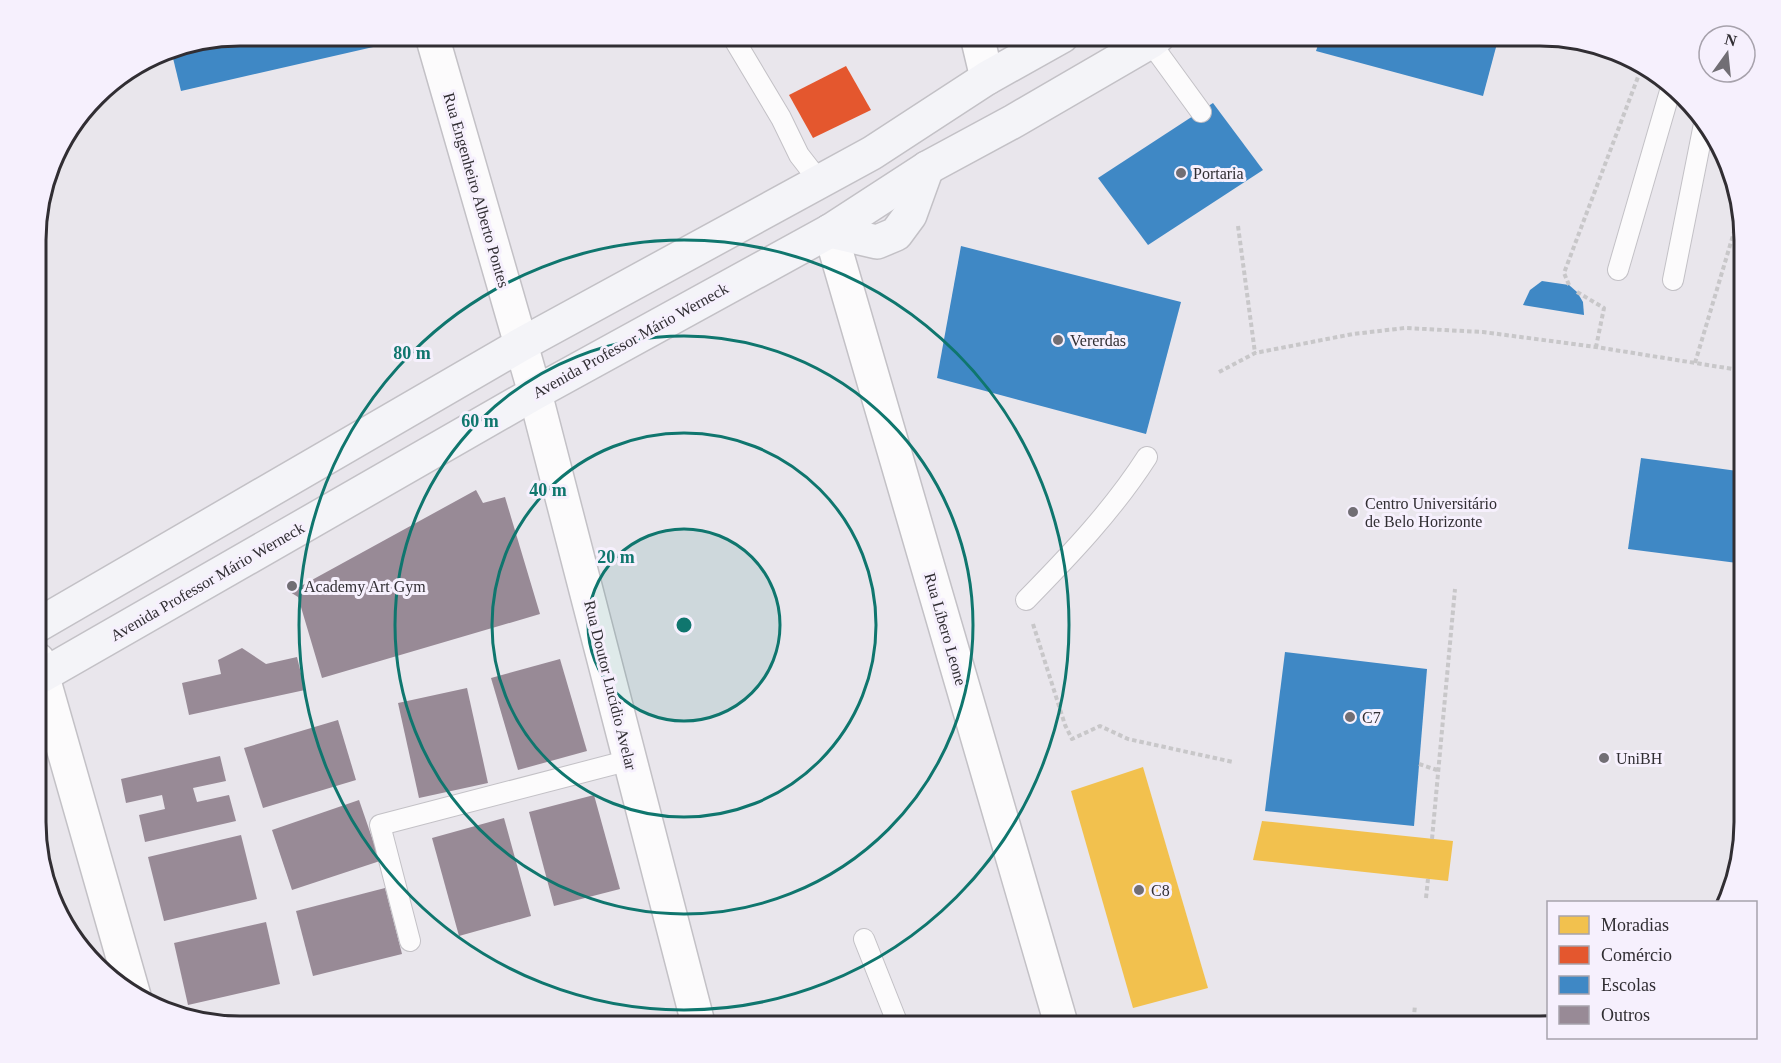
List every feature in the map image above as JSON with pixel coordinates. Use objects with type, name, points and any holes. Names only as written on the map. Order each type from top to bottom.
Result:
[{"type":"main road","points":[[46,620],[522,344],[872,153],[987,78],[1044,46]]},
{"type":"main road","points":[[872,153],[837,204],[830,231],[877,242],[896,234],[910,215],[927,168],[1014,121],[1142,46]]},
{"type":"main road","name":"Avenida Professor Mário Werneck","points":[[46,667],[535,393],[830,231]]},
{"type":"street","name":"Rua Engenheiro Alberto Pontes","points":[[435,46],[522,344]]},
{"type":"street","points":[[979,46],[987,78]]},
{"type":"street","name":"Rua Líbero Leone","points":[[830,231],[1059,1016]]},
{"type":"street","name":"Rua Doutor Lucídio Avelar","points":[[522,344],[696,1016]]},
{"type":"street","points":[[46,695],[130,982]]},
{"type":"lane","points":[[738,46],[781,118],[798,155],[820,182]]},
{"type":"lane","points":[[1159,46],[1201,112]]},
{"type":"lane","points":[[1618,270],[1669,95]]},
{"type":"lane","points":[[1672,280],[1702,134]]},
{"type":"lane","points":[[1026,600],[1077,549],[1128,487],[1147,457]]},
{"type":"lane","points":[[410,940],[380,825],[630,760]]},
{"type":"lane","points":[[864,939],[895,1016]]},
{"type":"path","points":[[1569,285],[1564,273],[1639,73]]},
{"type":"path","points":[[1238,226],[1255,353]]},
{"type":"path","points":[[1695,363],[1734,232]]},
{"type":"path","points":[[1577,292],[1604,308],[1596,347]]},
{"type":"path","points":[[1219,372],[1255,353],[1353,334],[1405,328],[1484,332],[1734,369]]},
{"type":"path","points":[[1432,839],[1455,589]]},
{"type":"path","points":[[1026,600],[1065,725],[1072,739],[1100,726],[1128,739],[1233,762]]},
{"type":"path","points":[[1419,764],[1437,770]]},
{"type":"path","points":[[1426,898],[1428,879]]},
{"type":"path","points":[[1414,1016],[1415,1005]]},
{"type":"building: Moradias","name":"C8","points":[[1143,767],[1208,988],[1133,1008],[1071,791]]},
{"type":"building: Moradias","points":[[1262,821],[1453,841],[1448,881],[1253,860]]},
{"type":"building: Comércio","points":[[846,66],[871,110],[813,138],[789,95]]},
{"type":"building: Escolas","points":[[240,46],[378,46],[181,91],[173,59],[190,53]]},
{"type":"building: Escolas","points":[[1318,46],[1496,46],[1483,96],[1316,51]]},
{"type":"building: Escolas","name":"Portaria","points":[[1213,103],[1263,170],[1148,245],[1098,178]]},
{"type":"building: Escolas","name":"Vererdas","points":[[961,246],[1181,302],[1146,434],[937,378]]},
{"type":"building: Escolas","points":[[1542,281],[1569,285],[1583,302],[1584,315],[1523,305],[1530,290]]},
{"type":"building: Escolas","points":[[1641,458],[1734,471],[1734,563],[1628,549]]},
{"type":"building: Escolas","name":"C7","points":[[1285,652],[1427,669],[1414,826],[1265,811]]},
{"type":"building: Outros","points":[[476,490],[483,503],[505,497],[540,614],[322,678],[298,597],[290,592]]},
{"type":"building: Outros","points":[[242,648],[266,664],[297,657],[305,690],[189,715],[182,683],[221,674],[218,660]]},
{"type":"building: Outros","points":[[560,659],[587,751],[518,770],[491,678]]},
{"type":"building: Outros","points":[[467,688],[488,783],[419,798],[398,703]]},
{"type":"building: Outros","points":[[338,720],[356,780],[263,808],[244,748]]},
{"type":"building: Outros","points":[[220,756],[226,781],[193,788],[197,802],[229,795],[236,821],[145,842],[139,815],[165,809],[162,795],[126,803],[121,779]]},
{"type":"building: Outros","points":[[594,795],[620,889],[554,906],[529,812]]},
{"type":"building: Outros","points":[[359,800],[380,861],[292,890],[272,830]]},
{"type":"building: Outros","points":[[504,818],[531,916],[459,936],[432,838]]},
{"type":"building: Outros","points":[[241,835],[257,899],[164,921],[148,857]]},
{"type":"building: Outros","points":[[385,888],[402,954],[313,976],[296,911]]},
{"type":"building: Outros","points":[[266,922],[280,984],[188,1005],[174,943]]},
{"type":"place","name":"Portaria","points":[[1181,173]]},
{"type":"place","name":"Vererdas","points":[[1058,340]]},
{"type":"place","name":"Centro Universitário de Belo Horizonte","points":[[1353,512]]},
{"type":"place","name":"Academy Art Gym","points":[[292,586]]},
{"type":"place","name":"C7","points":[[1350,717]]},
{"type":"place","name":"UniBH","points":[[1604,758]]},
{"type":"place","name":"C8","points":[[1139,890]]}]
